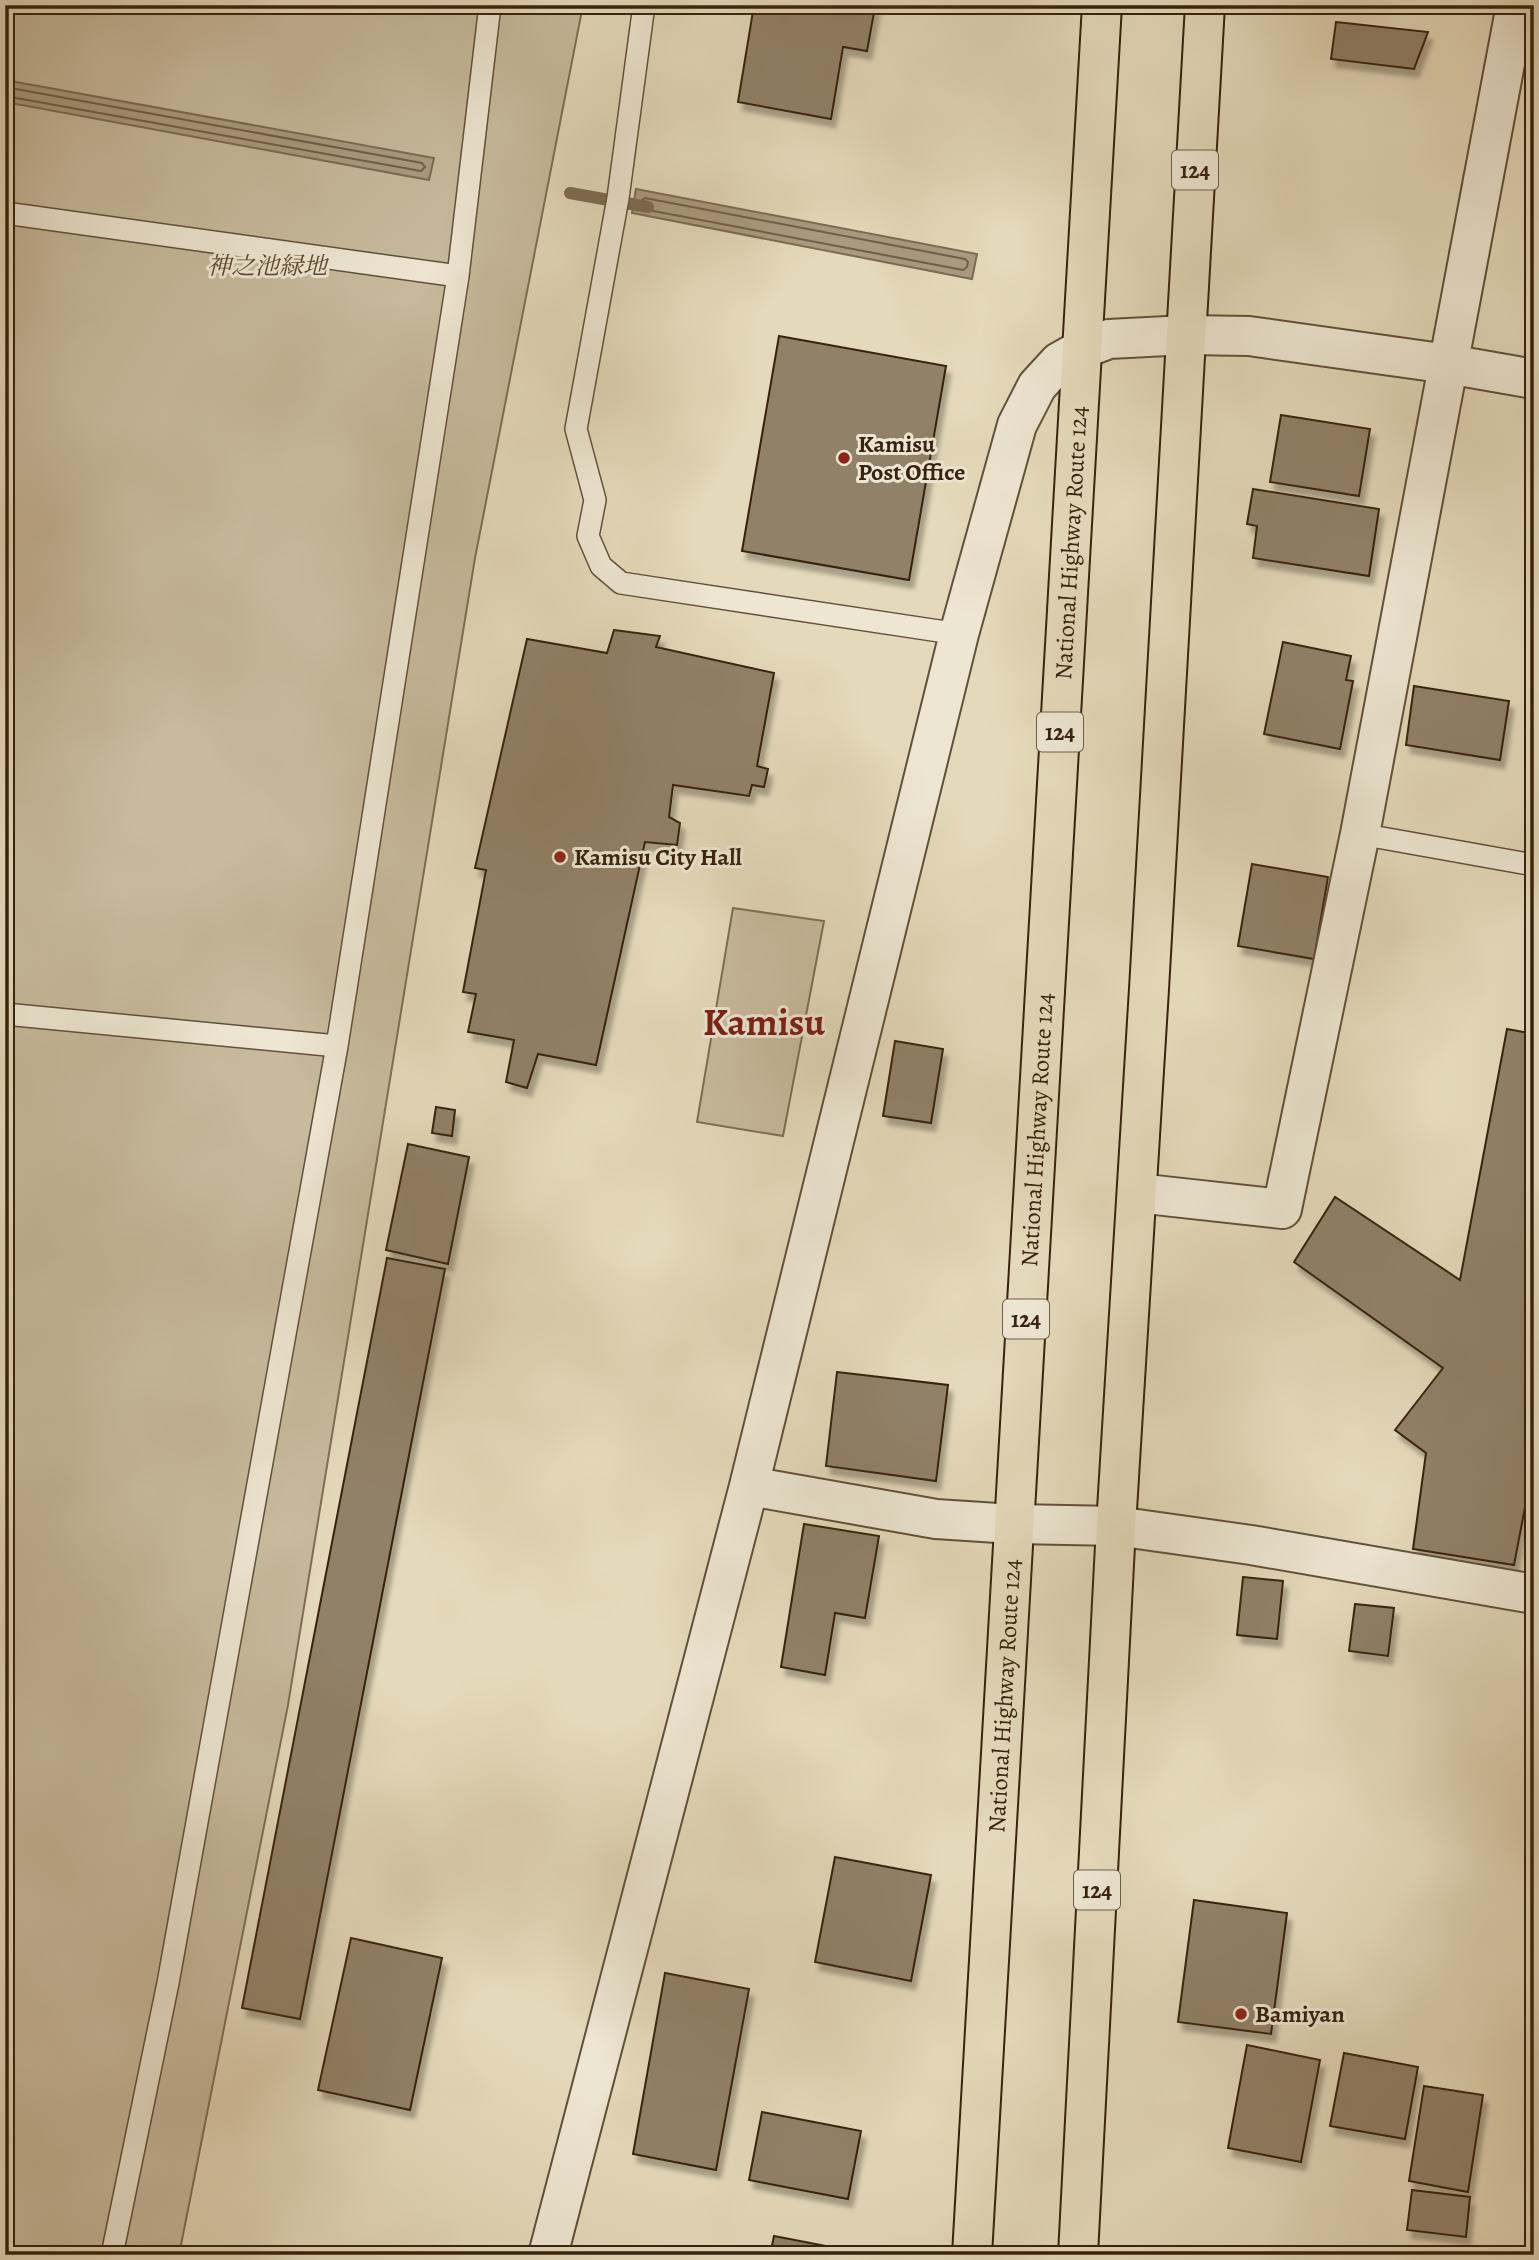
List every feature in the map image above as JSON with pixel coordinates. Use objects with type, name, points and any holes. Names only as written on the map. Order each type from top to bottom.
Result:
[{"type":"highway","name":"National Highway Route 124","points":[[972,2255],[1102,5]]},
{"type":"highway","name":"124","points":[[1078,2255],[1116,1526],[1205,5]]},
{"type":"street","points":[[1137,1193],[1282,1209],[1360,834],[1516,5]]},
{"type":"street","points":[[548,2255],[750,1486],[959,634],[1017,425],[1037,386],[1059,362],[1082,349],[1109,339],[1186,335],[1249,336],[1534,379]]},
{"type":"street","points":[[750,1486],[936,1519],[1116,1526],[1239,1543],[1534,1594]]},
{"type":"lane","points":[[112,2255],[170,1969],[337,1046],[458,276],[490,5]]},
{"type":"lane","points":[[644,5],[611,237],[576,429],[595,500],[588,536],[601,566],[621,583],[959,634]]},
{"type":"lane","points":[[5,213],[458,276]]},
{"type":"lane","points":[[1360,834],[1534,865]]},
{"type":"lane","points":[[5,1014],[337,1046]]},
{"type":"green space","name":"神之池緑地","points":[[5,5],[583,5],[475,558],[288,1705],[179,2255],[5,2255]]},
{"type":"green space","points":[[733,908],[824,921],[783,1136],[697,1122]]},
{"type":"water","points":[[5,80],[434,158],[429,180],[5,102]]},
{"type":"water","points":[[636,189],[977,254],[972,279],[632,213]]},
{"type":"building","points":[[754,5],[875,7],[867,51],[843,47],[831,119],[738,102]]},
{"type":"building","points":[[1336,22],[1428,32],[1414,69],[1331,59]]},
{"type":"building","points":[[779,336],[946,366],[909,580],[742,551]]},
{"type":"building","points":[[1281,415],[1370,429],[1359,496],[1270,482]]},
{"type":"building","points":[[1253,489],[1379,509],[1369,576],[1253,558],[1257,526],[1247,524]]},
{"type":"building","name":"Kamisu City Hall","points":[[614,630],[660,636],[656,647],[774,673],[757,766],[768,769],[764,787],[752,785],[749,796],[673,785],[669,817],[680,823],[677,845],[645,842],[596,1065],[538,1054],[527,1088],[506,1082],[514,1040],[468,1032],[476,994],[463,992],[486,870],[475,868],[527,639],[607,653]]},
{"type":"building","points":[[1283,642],[1351,656],[1346,680],[1353,681],[1340,749],[1264,734]]},
{"type":"building","points":[[1414,686],[1509,701],[1500,760],[1406,745]]},
{"type":"building","points":[[1252,864],[1328,877],[1314,959],[1238,946]]},
{"type":"building","points":[[1507,1029],[1534,1034],[1534,1460],[1514,1565],[1413,1549],[1426,1453],[1395,1430],[1443,1368],[1294,1262],[1335,1197],[1460,1280]]},
{"type":"building","points":[[895,1041],[943,1049],[931,1123],[883,1116]]},
{"type":"building","points":[[436,1107],[455,1110],[452,1136],[432,1133]]},
{"type":"building","points":[[408,1144],[469,1157],[448,1264],[386,1250]]},
{"type":"building","points":[[387,1258],[445,1269],[300,2019],[242,2008]]},
{"type":"building","points":[[837,1372],[948,1385],[936,1481],[826,1466]]},
{"type":"building","points":[[804,1524],[879,1536],[865,1618],[835,1613],[825,1675],[781,1667]]},
{"type":"building","points":[[1243,1577],[1283,1581],[1277,1639],[1237,1635]]},
{"type":"building","points":[[1355,1604],[1394,1608],[1388,1656],[1349,1651]]},
{"type":"building","points":[[835,1857],[931,1875],[911,1981],[815,1962]]},
{"type":"building","points":[[1194,1900],[1287,1913],[1271,2034],[1178,2022]]},
{"type":"building","points":[[351,1938],[442,1958],[410,2110],[318,2090]]},
{"type":"building","points":[[665,1973],[749,1989],[716,2170],[633,2154]]},
{"type":"building","points":[[1247,2045],[1320,2060],[1301,2162],[1228,2148]]},
{"type":"building","points":[[1344,2053],[1418,2067],[1405,2139],[1330,2126]]},
{"type":"building","points":[[1424,2086],[1483,2095],[1468,2192],[1409,2181]]},
{"type":"building","points":[[762,2112],[861,2131],[848,2199],[749,2180]]},
{"type":"building","points":[[1412,2190],[1470,2197],[1466,2237],[1407,2230]]},
{"type":"building","points":[[774,2236],[862,2253],[770,2255]]},
{"type":"waterway","points":[[570,193],[648,207]]},
{"type":"place","name":"Kamisu Post Office","points":[[844,458]]},
{"type":"place","name":"Kamisu City Hall","points":[[560,857]]},
{"type":"place","name":"Bamiyan","points":[[1241,2014]]},
{"type":"district","name":"Kamisu","points":[[764,1022]]}]
